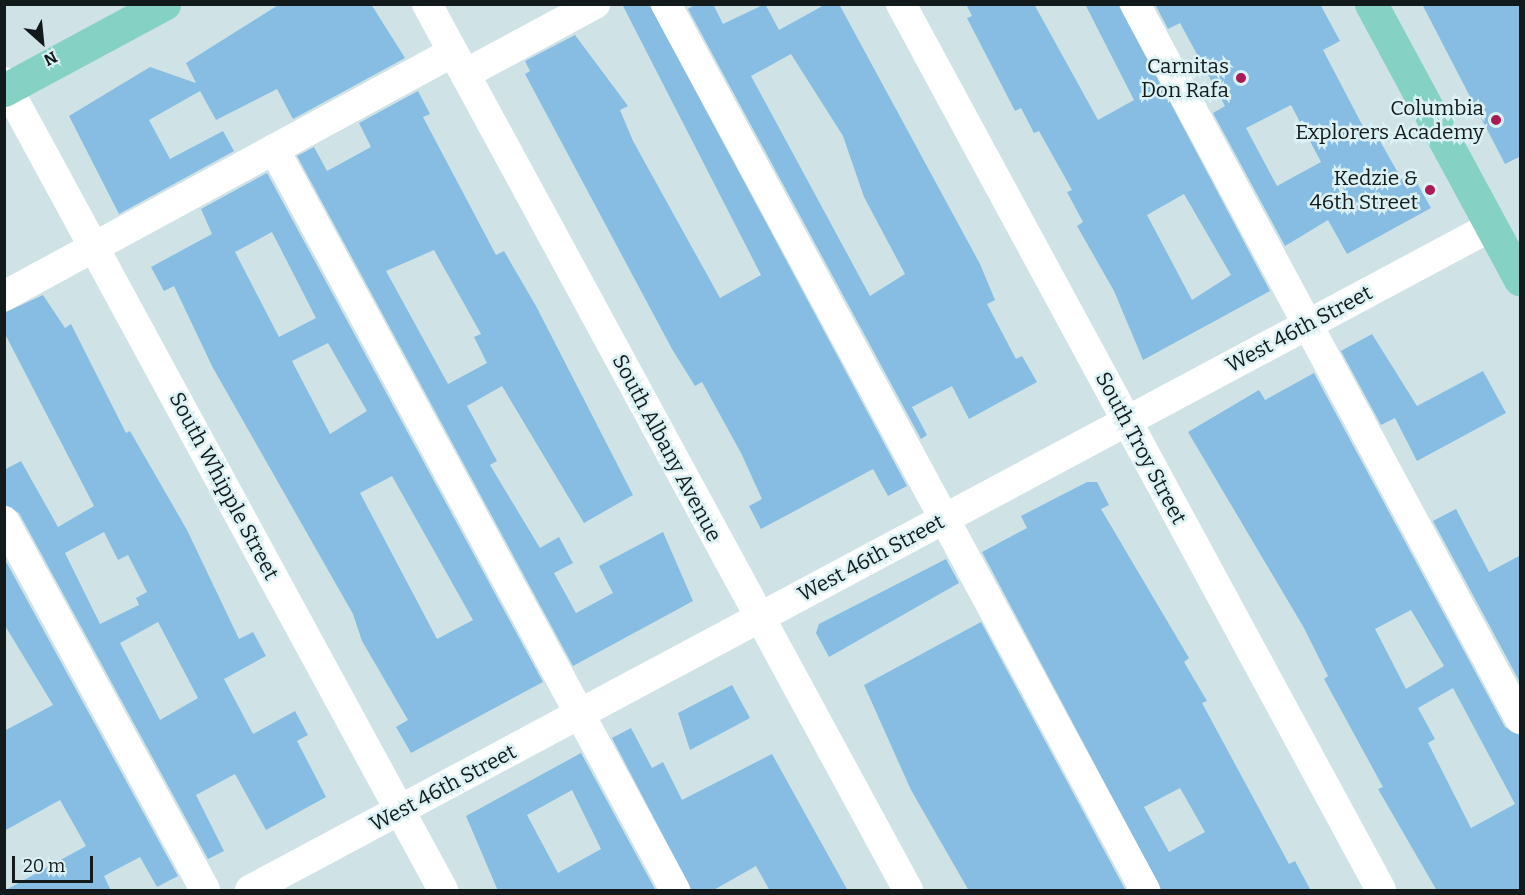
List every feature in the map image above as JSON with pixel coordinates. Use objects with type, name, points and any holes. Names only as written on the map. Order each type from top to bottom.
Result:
[{"type":"main road","points":[[6,87],[164,4]]},
{"type":"main road","points":[[1371,4],[1521,279]]},
{"type":"street","name":"South Albany Avenue","points":[[427,4],[908,891]]},
{"type":"street","points":[[4,296],[274,149],[459,63],[595,4]]},
{"type":"street","points":[[666,4],[1145,891]]},
{"type":"street","name":"South Troy Street","points":[[901,4],[1381,891]]},
{"type":"street","points":[[1135,4],[1521,719]]},
{"type":"street","name":"South Whipple Street","points":[[6,87],[95,246],[443,891]]},
{"type":"street","points":[[274,149],[675,891]]},
{"type":"street","name":"West 46th Street","points":[[250,891],[1492,226]]},
{"type":"street","points":[[4,521],[205,891]]},
{"type":"building","points":[[280,4],[371,4],[405,58],[293,119],[277,89],[216,120],[200,91],[149,120],[170,159],[223,131],[234,151],[119,214],[69,116],[150,67],[196,83],[186,63]]},
{"type":"building","points":[[622,4],[649,4],[907,486],[888,496],[873,469],[761,529],[749,506],[762,499],[741,453],[702,382],[695,386],[672,349],[525,74],[530,71],[525,61],[575,35],[628,106],[620,110],[633,141],[720,298],[761,275]]},
{"type":"building","points":[[696,4],[713,4],[723,24],[765,4],[779,30],[826,4],[839,4],[980,264],[995,300],[987,304],[1016,359],[1022,356],[1037,382],[969,419],[952,386],[912,407],[927,435],[921,439],[688,9]],"holes":[[[791,54],[843,136],[864,197],[905,274],[870,296],[751,76]]]},
{"type":"building","points":[[966,4],[1034,4],[1098,120],[1134,100],[1085,4],[1118,4],[1270,291],[1143,360],[1114,291],[1077,226],[1083,222],[1067,192],[1072,190],[1039,131],[1034,133],[1021,108],[1015,111],[967,18],[972,16]],"holes":[[[1184,194],[1231,275],[1192,300],[1147,215]]]},
{"type":"building","points":[[1155,4],[1320,4],[1340,41],[1323,50],[1368,136],[1375,132],[1407,189],[1417,183],[1431,208],[1347,254],[1328,220],[1285,246],[1213,113],[1225,106],[1180,23],[1168,29]],"holes":[[[1291,105],[1321,162],[1277,186],[1246,128]]]},
{"type":"building","name":"Columbia Explorers Academy","points":[[1422,4],[1521,4],[1521,156],[1505,164]]},
{"type":"building","points":[[418,91],[430,114],[423,117],[496,255],[504,251],[536,306],[633,495],[584,523],[502,386],[467,406],[497,461],[490,465],[540,548],[559,537],[573,563],[554,573],[576,613],[613,593],[599,566],[663,532],[693,601],[573,666],[297,156],[314,147],[327,171],[371,147],[359,123]],"holes":[[[434,250],[481,334],[474,337],[487,363],[448,384],[386,271]]]},
{"type":"building","points":[[267,173],[543,682],[411,753],[396,727],[408,720],[362,641],[353,614],[213,368],[174,286],[164,291],[151,267],[212,234],[201,209]],"holes":[[[272,232],[316,318],[279,337],[235,252]],[[328,343],[367,411],[330,434],[292,361]],[[392,476],[473,620],[437,639],[360,493]]]},
{"type":"building","points":[[43,295],[65,328],[71,324],[126,433],[130,431],[187,530],[239,639],[253,632],[266,656],[224,679],[253,734],[295,711],[308,735],[297,741],[326,797],[266,830],[235,774],[196,795],[224,851],[208,859],[19,513],[4,504],[4,470],[21,461],[58,527],[94,506],[4,332],[4,313]],"holes":[[[104,532],[118,560],[128,555],[147,592],[136,598],[139,605],[100,624],[65,553]],[[158,622],[198,698],[160,720],[120,643]]]},
{"type":"building","points":[[1372,334],[1417,406],[1483,371],[1506,413],[1417,461],[1395,418],[1381,425],[1341,351]]},
{"type":"building","points":[[1314,373],[1505,727],[1521,736],[1521,891],[1437,891],[1378,789],[1383,787],[1324,679],[1328,676],[1304,628],[1188,432],[1259,390],[1265,400]],"holes":[[[1411,610],[1444,666],[1406,689],[1375,629]],[[1453,688],[1515,804],[1471,828],[1428,743],[1435,739],[1418,708]]]},
{"type":"building","points":[[1087,482],[1097,482],[1109,505],[1101,509],[1189,658],[1184,662],[1207,701],[1202,703],[1289,864],[1295,861],[1311,891],[1162,891],[982,552],[1027,528],[1021,516]],"holes":[[[1180,788],[1205,832],[1169,852],[1144,807]]]},
{"type":"building","points":[[1456,509],[1489,572],[1521,555],[1521,684],[1433,521]]},
{"type":"building","points":[[4,558],[178,876],[157,887],[140,857],[104,876],[111,891],[4,891],[86,846],[60,800],[4,831],[4,731],[53,705],[4,624]]},
{"type":"building","points":[[946,559],[959,583],[829,657],[816,633],[819,624]]},
{"type":"building","points":[[981,622],[1126,891],[969,891],[911,790],[864,685]]},
{"type":"building","points":[[732,685],[750,718],[690,750],[678,713]]},
{"type":"building","points":[[631,728],[652,768],[663,762],[682,800],[772,754],[848,891],[770,891],[756,866],[712,891],[692,891],[612,738]]},
{"type":"building","points":[[581,753],[656,891],[498,891],[466,816]],"holes":[[[572,790],[601,849],[558,873],[527,815]]]},
{"type":"place","name":"Carnitas Don Rafa","points":[[1241,78]]},
{"type":"place","name":"Columbia Explorers Academy","points":[[1496,120]]},
{"type":"place","name":"Kedzie & 46th Street","points":[[1430,190]]}]
